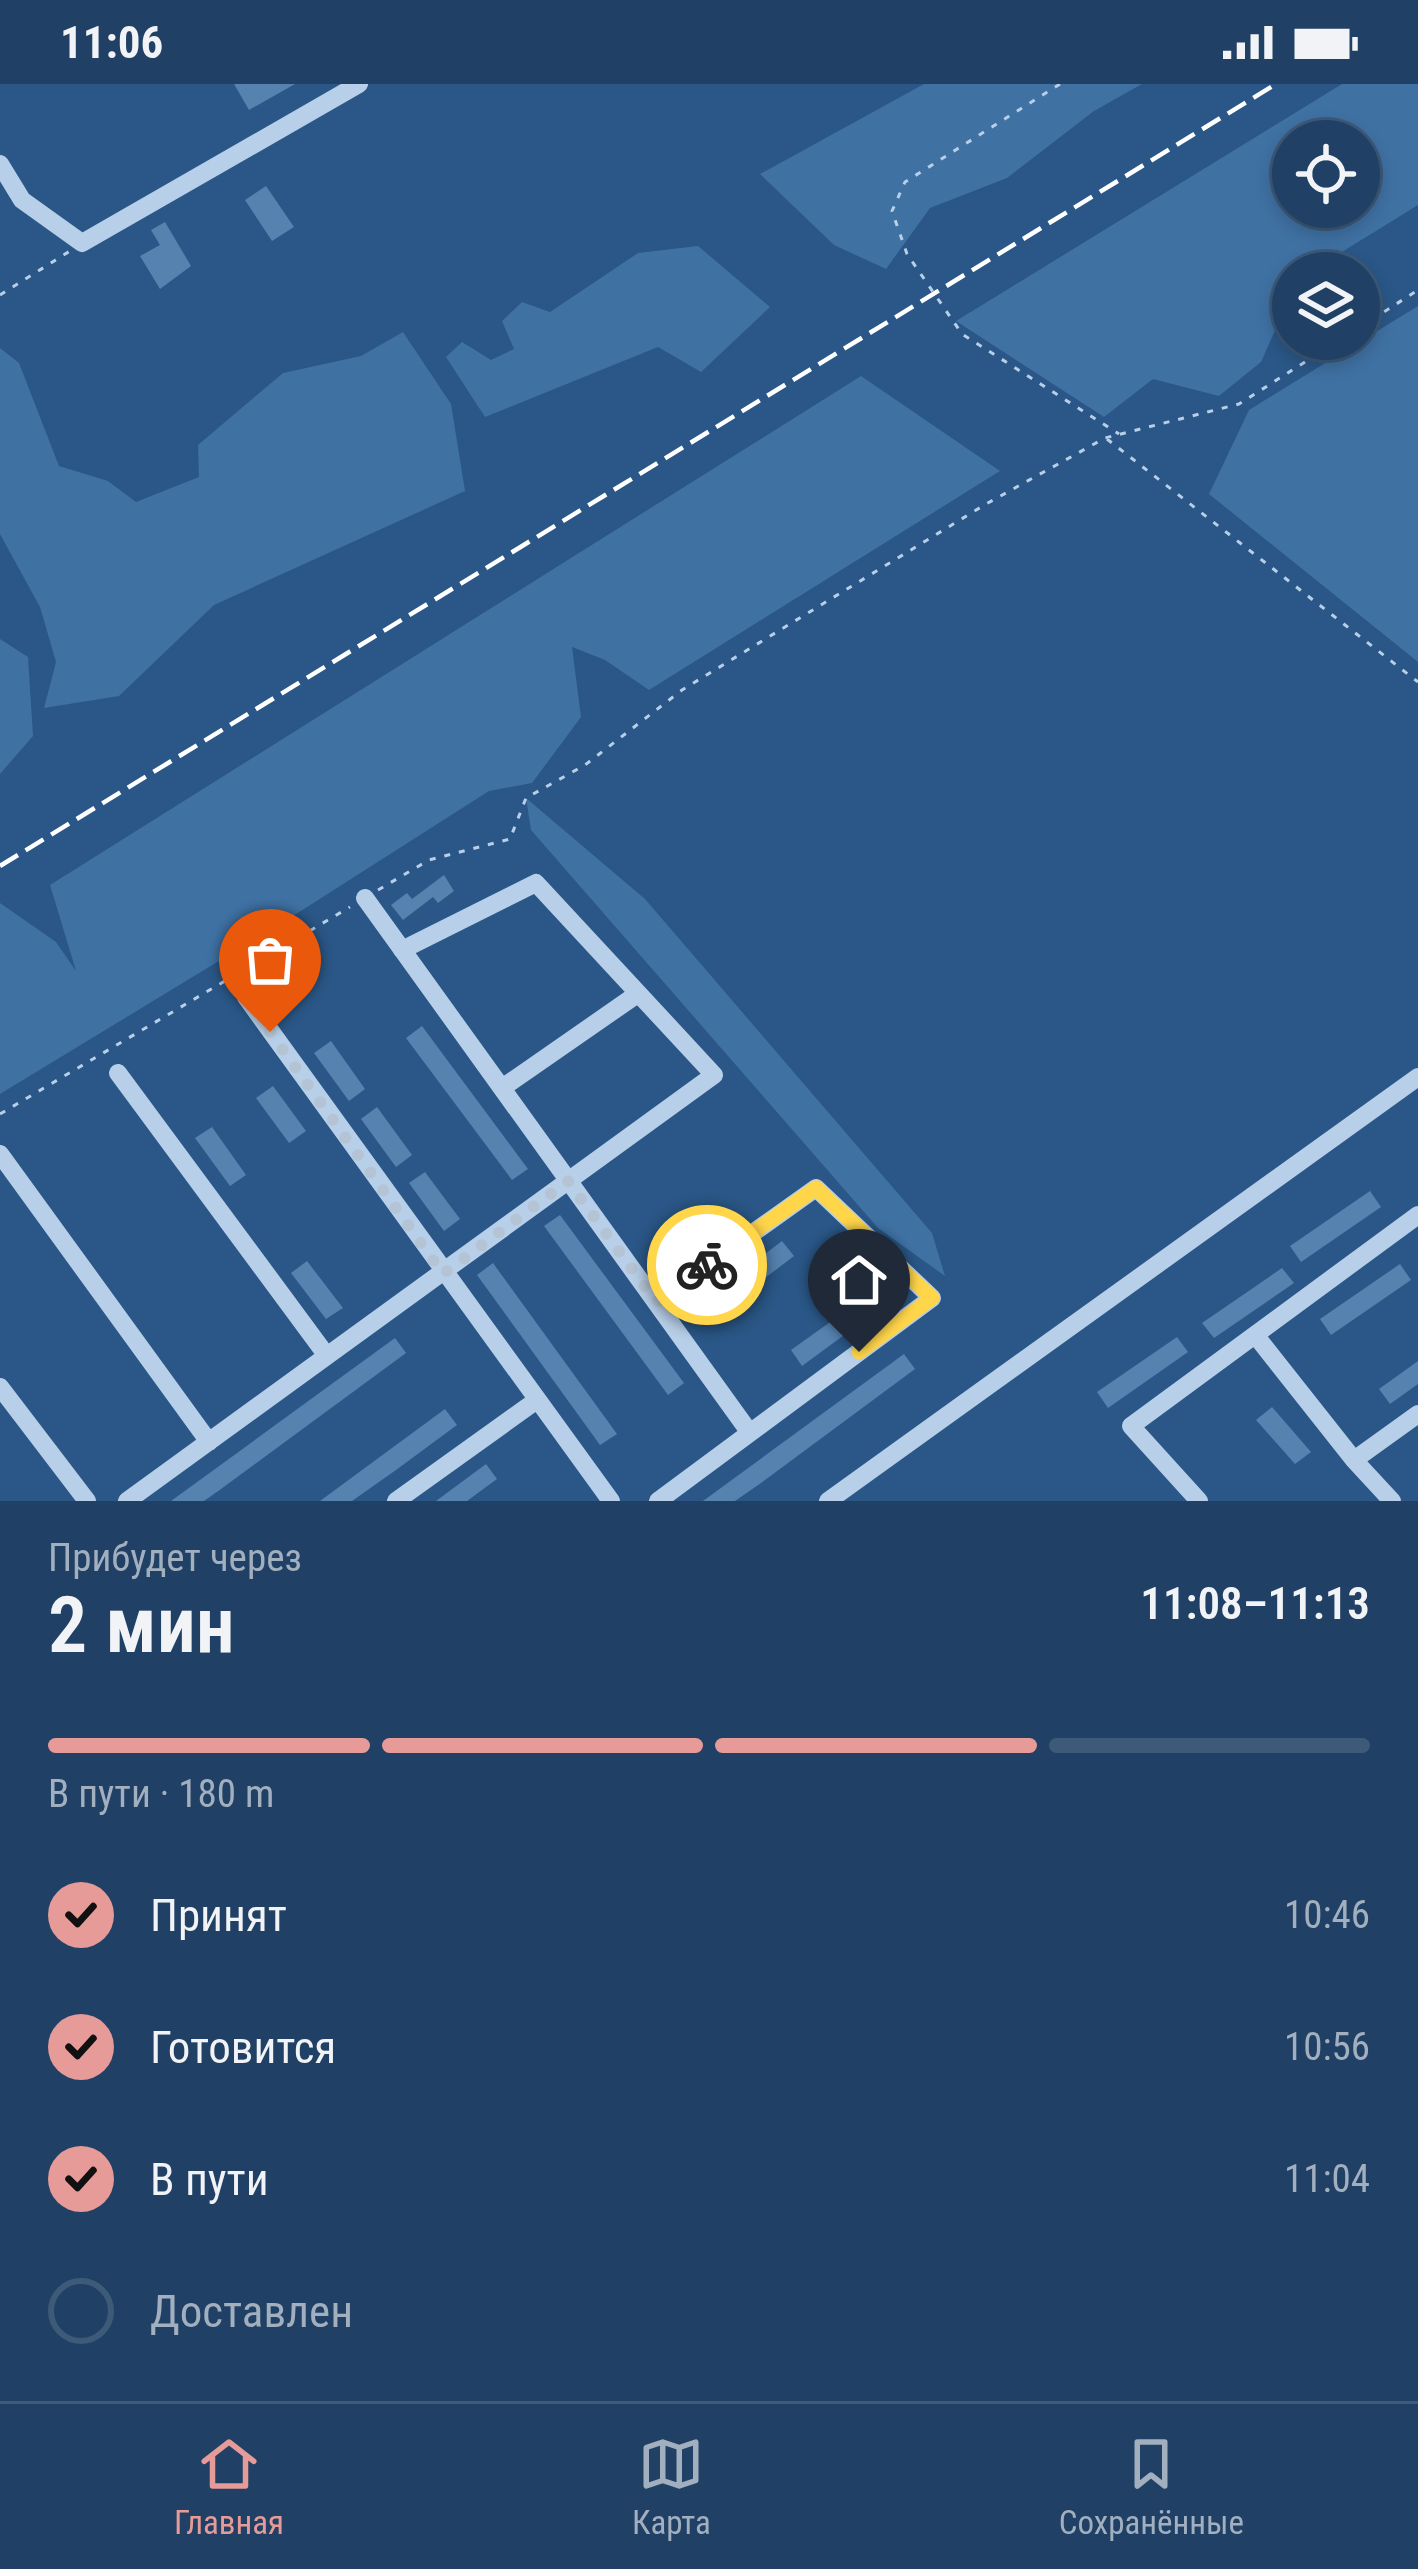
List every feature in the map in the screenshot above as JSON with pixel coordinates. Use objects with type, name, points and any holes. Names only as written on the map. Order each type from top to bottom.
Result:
[{"type":"street","points":[[0,164],[22,200],[82,243],[359,84]]},
{"type":"street","points":[[128,1501],[714,1075],[536,883],[402,950]]},
{"type":"street","points":[[365,898],[750,1433]]},
{"type":"street","points":[[502,1088],[636,995]]},
{"type":"street","points":[[246,997],[611,1501]]},
{"type":"street","points":[[118,1073],[327,1356]]},
{"type":"street","points":[[827,1501],[1418,1077]]},
{"type":"street","points":[[0,1154],[209,1442]]},
{"type":"street","points":[[656,1302],[816,1188],[932,1298],[658,1501]]},
{"type":"street","points":[[1199,1501],[1131,1426],[1418,1215]]},
{"type":"street","points":[[1256,1336],[1392,1501]]},
{"type":"street","points":[[0,1387],[87,1501]]},
{"type":"street","points":[[396,1501],[537,1400]]},
{"type":"street","points":[[1354,1460],[1418,1414]]},
{"type":"path","points":[[1060,84],[905,182],[892,211],[907,254],[962,334],[1119,434]]},
{"type":"path","points":[[0,295],[82,243]]},
{"type":"path","points":[[1380,314],[1418,290]]},
{"type":"path","points":[[0,1114],[429,860],[510,839],[526,798],[585,765],[682,690],[986,504],[1106,438],[1239,404],[1308,360]]},
{"type":"path","points":[[1106,438],[1418,682]]},
{"type":"shaded area","points":[[924,84],[1142,84],[1094,111],[1007,178],[930,208],[886,269],[834,245],[760,174]]},
{"type":"shaded area","points":[[1342,84],[1418,84],[1418,205],[1342,252],[1272,252],[1272,337],[1261,362],[1219,396],[1153,379],[1104,417],[956,321],[1272,127],[1272,228],[1380,228],[1380,120],[1283,120]]},
{"type":"shaded area","points":[[698,246],[770,307],[701,372],[658,347],[485,417],[446,357],[462,342],[491,360],[514,349],[502,321],[522,302],[550,312],[638,253]]},
{"type":"shaded area","points":[[1418,306],[1418,662],[1209,494],[1249,410],[1330,360],[1380,360],[1380,329]]},
{"type":"shaded area","points":[[403,332],[451,404],[465,491],[214,605],[119,696],[44,708],[56,662],[40,607],[0,534],[0,348],[19,363],[59,466],[108,481],[136,502],[199,477],[198,445],[283,373],[361,356]]},
{"type":"shaded area","points":[[861,376],[1000,471],[649,690],[605,660],[572,647],[581,717],[532,783],[489,791],[0,1094],[0,903],[56,942],[76,971],[50,885]]},
{"type":"shaded area","points":[[0,639],[28,657],[33,736],[0,774]]},
{"type":"shaded area","points":[[526,798],[645,899],[932,1233],[945,1276],[878,1228],[531,830]]},
{"type":"building","points":[[234,84],[295,84],[249,110]]},
{"type":"building","points":[[266,186],[294,227],[272,241],[245,200]]},
{"type":"building","points":[[165,222],[191,266],[160,289],[140,256],[160,245],[151,230]]},
{"type":"building","points":[[444,875],[454,891],[438,903],[433,897],[403,920],[391,905],[407,893],[412,899]]},
{"type":"building","points":[[422,1026],[528,1169],[512,1180],[406,1038]]},
{"type":"building","points":[[331,1041],[365,1089],[349,1101],[314,1053]]},
{"type":"building","points":[[273,1086],[306,1131],[289,1143],[256,1098]]},
{"type":"building","points":[[377,1107],[412,1155],[396,1167],[361,1119]]},
{"type":"building","points":[[212,1127],[246,1175],[230,1186],[195,1138]]},
{"type":"building","points":[[425,1172],[460,1219],[444,1231],[409,1183]]},
{"type":"building","points":[[1370,1191],[1381,1207],[1301,1262],[1290,1246]]},
{"type":"building","points":[[560,1215],[684,1383],[668,1395],[544,1226]]},
{"type":"building","points":[[782,1241],[794,1256],[748,1291],[736,1276]]},
{"type":"building","points":[[307,1261],[343,1308],[326,1319],[291,1273]]},
{"type":"building","points":[[493,1263],[617,1434],[600,1445],[477,1275]]},
{"type":"building","points":[[1400,1264],[1411,1280],[1331,1335],[1320,1319]]},
{"type":"building","points":[[1282,1268],[1294,1283],[1214,1338],[1202,1323]]},
{"type":"building","points":[[840,1315],[851,1330],[802,1366],[791,1350]]},
{"type":"building","points":[[1177,1337],[1188,1352],[1108,1408],[1097,1392]]},
{"type":"building","points":[[395,1338],[406,1353],[221,1489],[204,1501],[171,1501]]},
{"type":"building","points":[[904,1354],[915,1369],[761,1483],[735,1501],[703,1501]]},
{"type":"building","points":[[1418,1361],[1418,1384],[1390,1404],[1379,1389]]},
{"type":"building","points":[[1272,1407],[1311,1452],[1295,1464],[1256,1420]]},
{"type":"building","points":[[445,1409],[457,1425],[396,1470],[352,1501],[320,1501]]},
{"type":"building","points":[[486,1464],[497,1479],[467,1501],[436,1501]]},
{"type":"railway","points":[[0,866],[1276,84]]},
{"type":"way so far","points":[[270,1032],[443,1274],[568,1181],[656,1302],[707,1265]]},
{"type":"route","points":[[707,1265],[816,1188],[932,1298],[859,1352]]}]
